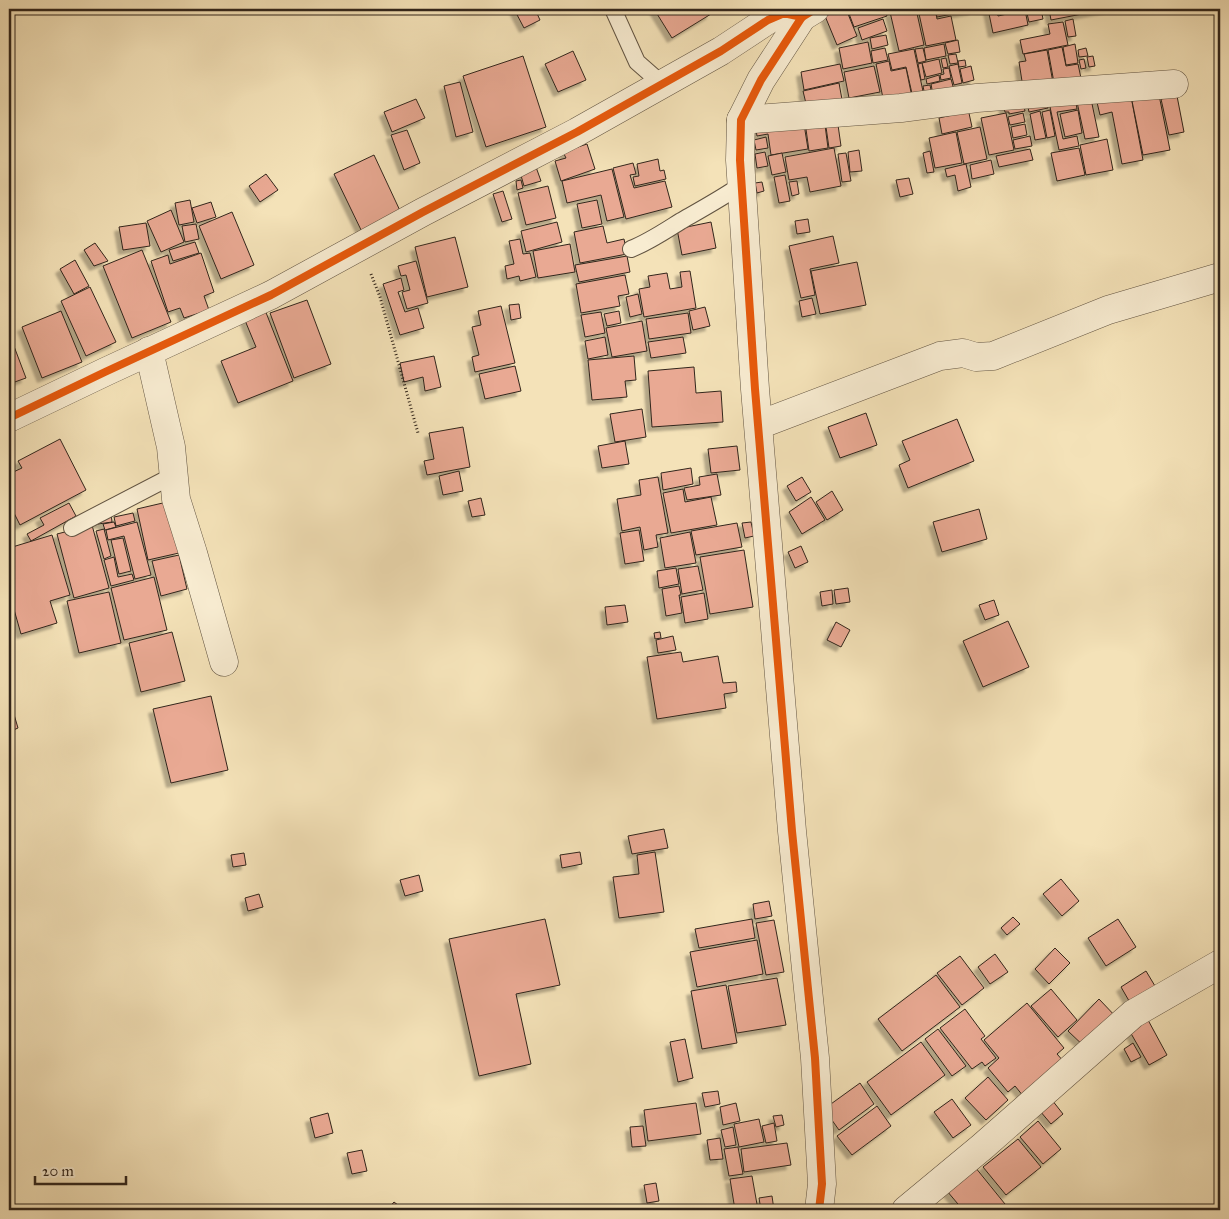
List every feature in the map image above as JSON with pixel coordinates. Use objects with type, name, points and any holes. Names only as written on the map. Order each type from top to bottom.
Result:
[{"type":"street","points":[[9,418],[271,295],[577,132],[721,51],[768,20],[782,14],[808,13]]},
{"type":"street","points":[[808,13],[761,80],[741,120],[740,160],[758,425],[792,831],[815,1058],[822,1184],[820,1210]]},
{"type":"street","points":[[741,120],[901,108],[977,98],[1174,84]]},
{"type":"street","points":[[758,425],[940,356],[962,353],[976,357],[993,356],[1108,310],[1220,277]]},
{"type":"street","points":[[149,351],[171,447],[176,499],[224,662]]},
{"type":"street","points":[[906,1210],[982,1147],[1133,1014],[1220,964]]},
{"type":"lane","points":[[613,9],[637,62],[662,84]]},
{"type":"lane","points":[[631,249],[645,244],[741,185]]},
{"type":"lane","points":[[72,528],[174,475]]},
{"type":"path","points":[[360,247],[380,297],[418,434]]},
{"type":"building","points":[[514,9],[535,9],[540,20],[524,28]]},
{"type":"building","points":[[654,9],[708,9],[711,14],[672,38]]},
{"type":"building","points":[[846,9],[857,36],[837,45],[825,16]]},
{"type":"building","points":[[854,9],[885,9],[887,16],[854,27],[848,11]]},
{"type":"building","points":[[916,9],[924,45],[899,51],[890,12]]},
{"type":"building","points":[[918,9],[935,9],[937,19],[951,16],[956,40],[926,46]]},
{"type":"building","points":[[935,9],[973,9],[973,10],[937,17]]},
{"type":"building","points":[[988,9],[996,9],[998,16],[1025,10],[1028,25],[993,33]]},
{"type":"building","points":[[998,9],[1017,9],[1017,10],[999,14]]},
{"type":"building","points":[[1026,9],[1041,9],[1043,19],[1029,22]]},
{"type":"building","points":[[1049,9],[1108,9],[1051,20]]},
{"type":"building","points":[[883,19],[887,31],[862,40],[858,28]]},
{"type":"building","points":[[1073,19],[1076,36],[1068,37],[1065,21]]},
{"type":"building","points":[[1063,22],[1068,45],[1023,54],[1020,40],[1050,34],[1048,24]]},
{"type":"building","points":[[886,35],[888,45],[872,49],[870,38]]},
{"type":"building","points":[[958,40],[960,52],[948,54],[945,43]]},
{"type":"building","points":[[868,42],[872,63],[843,69],[839,48]]},
{"type":"building","points":[[944,44],[946,56],[926,60],[924,48]]},
{"type":"building","points":[[1075,44],[1078,63],[1066,65],[1063,47]]},
{"type":"building","points":[[1062,47],[1066,66],[1078,64],[1082,83],[1055,88],[1048,50]]},
{"type":"building","points":[[885,48],[888,60],[873,63],[871,51]]},
{"type":"building","points":[[923,48],[926,61],[918,63],[915,49]]},
{"type":"building","points":[[1086,48],[1088,56],[1079,57],[1078,50]]},
{"type":"building","points":[[914,49],[924,96],[913,98],[906,67],[892,70],[888,54]]},
{"type":"building","points":[[1047,50],[1054,88],[1024,94],[1019,62],[1026,61],[1024,54]]},
{"type":"building","points":[[573,51],[586,80],[558,92],[545,64]]},
{"type":"building","points":[[956,54],[958,63],[950,64],[948,55]]},
{"type":"building","points":[[523,56],[546,127],[486,147],[463,76]]},
{"type":"building","points":[[1093,56],[1095,66],[1089,67],[1087,57]]},
{"type":"building","points":[[946,58],[948,67],[943,68],[941,59]]},
{"type":"building","points":[[939,59],[942,73],[926,77],[922,63]]},
{"type":"building","points":[[1084,59],[1086,68],[1081,69],[1079,60]]},
{"type":"building","points":[[965,60],[966,66],[959,67],[958,61]]},
{"type":"building","points":[[889,61],[891,71],[906,68],[912,97],[884,103],[876,64]]},
{"type":"building","points":[[922,63],[925,79],[921,80],[918,64]]},
{"type":"building","points":[[840,64],[844,81],[804,90],[801,72]]},
{"type":"building","points":[[958,64],[962,83],[954,85],[949,66]]},
{"type":"building","points":[[874,66],[880,92],[849,98],[844,72]]},
{"type":"building","points":[[971,66],[974,80],[963,83],[960,69]]},
{"type":"building","points":[[949,68],[951,78],[941,80],[940,75],[944,74],[943,69]]},
{"type":"building","points":[[939,75],[940,81],[927,84],[926,79]]},
{"type":"building","points":[[951,79],[954,90],[933,95],[931,84]]},
{"type":"building","points":[[460,82],[473,132],[456,137],[444,86]]},
{"type":"building","points":[[839,83],[843,105],[808,112],[803,91]]},
{"type":"building","points":[[930,85],[932,95],[925,96],[923,86]]},
{"type":"building","points":[[1130,91],[1143,160],[1122,164],[1112,112],[1100,115],[1096,98]]},
{"type":"building","points":[[1159,95],[1170,150],[1143,155],[1132,101]]},
{"type":"building","points":[[1177,96],[1184,132],[1169,135],[1161,99]]},
{"type":"building","points":[[1075,97],[1077,109],[1057,112],[1063,139],[1077,136],[1079,146],[1059,150],[1049,102]]},
{"type":"building","points":[[1046,98],[1048,108],[1029,112],[1027,102]]},
{"type":"building","points":[[416,99],[425,118],[392,132],[384,112]]},
{"type":"building","points":[[1091,99],[1099,137],[1085,139],[1077,102]]},
{"type":"building","points":[[1023,102],[1025,111],[1009,114],[1009,112],[1005,112],[1003,106]]},
{"type":"building","points":[[967,104],[972,127],[942,134],[939,118],[952,115]]},
{"type":"building","points":[[1050,110],[1055,136],[1047,138],[1042,112]]},
{"type":"building","points":[[1078,110],[1082,133],[1065,137],[1060,114]]},
{"type":"building","points":[[1040,111],[1046,138],[1035,140],[1030,114]]},
{"type":"building","points":[[1006,113],[1014,150],[989,155],[981,118]]},
{"type":"building","points":[[1023,113],[1025,122],[1010,125],[1008,117]]},
{"type":"building","points":[[803,118],[808,149],[771,155],[768,134],[757,136],[755,125]]},
{"type":"building","points":[[805,122],[825,125],[828,148],[809,151]]},
{"type":"building","points":[[1025,124],[1027,135],[1013,138],[1011,127]]},
{"type":"building","points":[[838,125],[841,146],[829,148],[826,127]]},
{"type":"building","points":[[980,127],[987,159],[964,164],[957,132]]},
{"type":"building","points":[[407,130],[420,163],[404,170],[391,135]]},
{"type":"building","points":[[956,132],[962,163],[935,168],[929,138]]},
{"type":"building","points":[[1030,136],[1032,146],[1015,149],[1013,140]]},
{"type":"building","points":[[766,137],[768,148],[756,150],[754,140]]},
{"type":"building","points":[[1107,139],[1113,170],[1086,175],[1080,145]]},
{"type":"building","points":[[587,144],[595,169],[561,181],[555,161],[566,158],[563,152]]},
{"type":"building","points":[[834,148],[841,186],[810,192],[807,177],[789,180],[785,157]]},
{"type":"building","points":[[1079,148],[1085,175],[1057,181],[1051,153]]},
{"type":"building","points":[[1030,149],[1033,160],[999,167],[996,156]]},
{"type":"building","points":[[859,150],[862,171],[850,172],[848,152]]},
{"type":"building","points":[[930,151],[934,172],[927,173],[923,153]]},
{"type":"building","points":[[765,152],[768,166],[757,168],[755,154]]},
{"type":"building","points":[[782,153],[786,172],[772,175],[768,156]]},
{"type":"building","points":[[846,153],[851,181],[842,182],[838,154]]},
{"type":"building","points":[[374,155],[402,215],[363,234],[334,174]]},
{"type":"building","points":[[658,159],[660,171],[664,170],[666,179],[635,186],[633,177],[639,176],[637,164]]},
{"type":"building","points":[[991,160],[994,174],[972,179],[970,165]]},
{"type":"building","points":[[633,163],[636,174],[630,175],[634,188],[665,181],[672,207],[626,219],[613,168]]},
{"type":"building","points":[[966,164],[971,187],[958,191],[955,175],[947,177],[945,169]]},
{"type":"building","points":[[536,167],[541,181],[524,186],[520,172]]},
{"type":"building","points":[[612,169],[624,217],[607,221],[601,195],[567,203],[562,181]]},
{"type":"building","points":[[266,174],[278,190],[260,202],[249,186]]},
{"type":"building","points":[[785,175],[790,201],[779,203],[774,177]]},
{"type":"building","points":[[909,178],[913,194],[900,197],[896,180]]},
{"type":"building","points":[[521,180],[523,188],[517,190],[516,181]]},
{"type":"building","points":[[797,181],[799,194],[792,196],[789,182]]},
{"type":"building","points":[[762,182],[764,191],[757,193],[755,183]]},
{"type":"building","points":[[548,186],[556,218],[526,225],[518,193]]},
{"type":"building","points":[[503,191],[512,219],[502,222],[493,194]]},
{"type":"building","points":[[190,200],[194,222],[179,225],[175,203]]},
{"type":"building","points":[[597,200],[602,224],[582,228],[577,204]]},
{"type":"building","points":[[211,202],[216,217],[197,223],[192,208]]},
{"type":"building","points":[[171,210],[184,242],[161,252],[147,221]]},
{"type":"building","points":[[232,212],[254,265],[221,279],[199,226]]},
{"type":"building","points":[[808,219],[810,232],[797,234],[795,221]]},
{"type":"building","points":[[557,222],[562,242],[526,252],[521,231]]},
{"type":"building","points":[[711,222],[716,248],[682,255],[677,229]]},
{"type":"building","points":[[146,223],[150,246],[123,250],[119,227]]},
{"type":"building","points":[[196,224],[199,239],[185,242],[182,226]]},
{"type":"building","points":[[603,226],[607,243],[624,239],[627,254],[580,263],[574,232]]},
{"type":"building","points":[[833,236],[839,263],[810,269],[815,295],[801,298],[789,246]]},
{"type":"building","points":[[455,237],[468,287],[427,297],[415,247]]},
{"type":"building","points":[[520,239],[523,254],[530,253],[536,277],[520,281],[519,276],[507,279],[505,266],[514,264],[509,241]]},
{"type":"building","points":[[195,242],[199,253],[173,261],[169,250]]},
{"type":"building","points":[[95,243],[108,261],[94,266],[84,250]]},
{"type":"building","points":[[570,244],[575,272],[538,278],[533,251]]},
{"type":"building","points":[[142,250],[171,322],[132,338],[103,266]]},
{"type":"building","points":[[201,253],[214,292],[204,296],[209,310],[184,318],[180,308],[168,312],[151,261],[168,255],[170,264]]},
{"type":"building","points":[[627,256],[630,272],[579,282],[575,265]]},
{"type":"building","points":[[75,260],[89,286],[74,294],[60,269]]},
{"type":"building","points":[[416,261],[428,303],[407,309],[402,292],[410,290],[406,275],[401,276],[398,266]]},
{"type":"building","points":[[857,262],[866,305],[820,314],[811,271]]},
{"type":"building","points":[[690,271],[696,308],[644,317],[639,289],[650,287],[648,276],[667,273],[670,289],[682,287],[680,272]]},
{"type":"building","points":[[625,275],[629,294],[618,296],[620,306],[581,313],[576,284]]},
{"type":"building","points":[[401,278],[404,290],[398,292],[405,312],[418,308],[424,328],[400,335],[383,284]]},
{"type":"building","points":[[90,287],[116,342],[86,356],[61,301]]},
{"type":"building","points":[[638,294],[642,314],[630,317],[626,297]]},
{"type":"building","points":[[812,298],[816,314],[802,317],[799,301]]},
{"type":"building","points":[[307,300],[331,364],[294,378],[270,313]]},
{"type":"building","points":[[519,304],[521,318],[511,320],[509,305]]},
{"type":"building","points":[[501,306],[515,363],[475,372],[472,357],[479,355],[472,327],[481,325],[478,311]]},
{"type":"building","points":[[705,307],[710,326],[693,330],[689,311]]},
{"type":"building","points":[[265,310],[293,381],[238,403],[221,361],[256,347],[244,318]]},
{"type":"building","points":[[61,311],[82,362],[42,378],[22,327]]},
{"type":"building","points":[[619,311],[621,323],[607,326],[604,314]]},
{"type":"building","points":[[601,312],[605,333],[585,337],[581,315]]},
{"type":"building","points":[[688,313],[691,333],[649,339],[646,319]]},
{"type":"building","points":[[642,321],[647,351],[612,357],[606,328]]},
{"type":"building","points":[[9,333],[26,378],[9,384]]},
{"type":"building","points":[[605,337],[608,355],[588,359],[585,341]]},
{"type":"building","points":[[683,337],[686,353],[651,358],[648,342]]},
{"type":"building","points":[[434,356],[441,387],[425,391],[423,377],[404,382],[400,363]]},
{"type":"building","points":[[634,356],[636,380],[625,381],[627,397],[592,400],[588,360]]},
{"type":"building","points":[[515,366],[521,391],[485,399],[479,374]]},
{"type":"building","points":[[694,367],[696,393],[721,391],[723,422],[652,427],[648,371]]},
{"type":"building","points":[[642,409],[646,437],[615,442],[610,414]]},
{"type":"building","points":[[866,413],[877,445],[840,458],[828,427]]},
{"type":"building","points":[[957,419],[974,461],[908,488],[899,465],[910,460],[902,441]]},
{"type":"building","points":[[463,427],[470,467],[427,475],[424,461],[434,459],[429,433]]},
{"type":"building","points":[[60,439],[86,490],[20,525],[9,503],[9,474],[22,468],[18,461]]},
{"type":"building","points":[[625,441],[629,464],[602,468],[598,446]]},
{"type":"building","points":[[737,446],[740,470],[711,473],[708,449]]},
{"type":"building","points":[[691,468],[693,484],[663,490],[661,473]]},
{"type":"building","points":[[459,471],[463,491],[443,495],[439,476]]},
{"type":"building","points":[[717,474],[721,495],[687,500],[684,488],[700,485],[699,477]]},
{"type":"building","points":[[658,477],[668,533],[656,535],[658,547],[644,550],[640,527],[622,531],[617,499],[641,495],[639,480]]},
{"type":"building","points":[[802,477],[811,492],[796,501],[787,486]]},
{"type":"building","points":[[683,489],[685,502],[711,497],[717,525],[671,533],[663,493]]},
{"type":"building","points":[[832,491],[843,510],[827,520],[816,502]]},
{"type":"building","points":[[811,497],[825,520],[802,534],[789,512]]},
{"type":"building","points":[[481,498],[485,515],[472,517],[468,501]]},
{"type":"building","points":[[167,502],[179,553],[148,560],[137,509]]},
{"type":"building","points":[[69,503],[76,516],[31,541],[27,534],[44,525],[40,518]]},
{"type":"building","points":[[979,509],[987,539],[942,552],[933,522]]},
{"type":"building","points":[[111,513],[112,522],[98,524],[97,516]]},
{"type":"building","points":[[133,513],[135,521],[116,526],[114,517]]},
{"type":"building","points":[[114,522],[116,527],[105,530],[103,524]]},
{"type":"building","points":[[137,522],[151,575],[135,579],[124,536],[108,540],[106,530]]},
{"type":"building","points":[[751,522],[754,536],[745,538],[742,523]]},
{"type":"building","points":[[737,523],[742,547],[696,555],[691,531]]},
{"type":"building","points":[[92,525],[109,588],[74,598],[57,534]]},
{"type":"building","points":[[104,529],[111,556],[104,559],[96,531]]},
{"type":"building","points":[[639,530],[644,561],[625,564],[620,533]]},
{"type":"building","points":[[690,532],[696,563],[665,568],[660,538]]},
{"type":"building","points":[[52,535],[70,595],[50,601],[57,623],[21,634],[9,592],[9,548]]},
{"type":"building","points":[[123,538],[131,571],[119,574],[111,540]]},
{"type":"building","points":[[801,546],[808,562],[795,568],[788,552]]},
{"type":"building","points":[[744,550],[753,607],[710,614],[700,557]]},
{"type":"building","points":[[179,555],[187,589],[161,596],[152,561]]},
{"type":"building","points":[[114,557],[118,577],[132,574],[134,580],[111,586],[104,560]]},
{"type":"building","points":[[698,566],[703,590],[682,594],[678,569]]},
{"type":"building","points":[[676,568],[679,584],[659,588],[657,571]]},
{"type":"building","points":[[154,577],[167,630],[124,640],[111,588]]},
{"type":"building","points":[[679,586],[682,613],[666,616],[662,589]]},
{"type":"building","points":[[848,588],[850,602],[836,604],[834,590]]},
{"type":"building","points":[[832,590],[833,604],[822,606],[820,592]]},
{"type":"building","points":[[109,592],[121,643],[79,653],[67,601]]},
{"type":"building","points":[[704,593],[708,619],[685,623],[681,597]]},
{"type":"building","points":[[994,600],[999,615],[985,620],[979,605]]},
{"type":"building","points":[[625,605],[628,622],[607,625],[605,607]]},
{"type":"building","points":[[1008,621],[1029,667],[983,687],[963,641]]},
{"type":"building","points":[[836,622],[850,630],[841,647],[827,640]]},
{"type":"building","points":[[172,632],[185,681],[141,692],[129,643]]},
{"type":"building","points":[[660,632],[661,638],[655,639],[654,633]]},
{"type":"building","points":[[673,636],[676,650],[658,653],[656,640]]},
{"type":"building","points":[[681,652],[683,662],[718,656],[723,683],[736,682],[737,692],[724,694],[726,708],[657,719],[647,657]]},
{"type":"building","points":[[211,696],[228,770],[171,783],[153,709]]},
{"type":"building","points":[[9,702],[18,728],[9,732]]},
{"type":"building","points":[[664,829],[668,848],[632,854],[628,836]]},
{"type":"building","points":[[580,852],[582,864],[562,868],[560,855]]},
{"type":"building","points":[[655,852],[664,912],[619,918],[613,877],[639,874],[637,855]]},
{"type":"building","points":[[244,853],[246,865],[233,867],[231,855]]},
{"type":"building","points":[[419,875],[423,891],[405,896],[400,880]]},
{"type":"building","points":[[1061,879],[1079,901],[1062,916],[1043,894]]},
{"type":"building","points":[[259,894],[263,907],[248,911],[245,898]]},
{"type":"building","points":[[769,901],[772,916],[755,919],[753,904]]},
{"type":"building","points":[[1013,917],[1020,924],[1007,935],[1001,928]]},
{"type":"building","points":[[545,919],[560,985],[516,994],[531,1064],[479,1076],[449,939]]},
{"type":"building","points":[[752,919],[755,938],[699,948],[695,929]]},
{"type":"building","points":[[1118,919],[1136,947],[1106,966],[1088,938]]},
{"type":"building","points":[[774,920],[784,972],[766,975],[756,923]]},
{"type":"building","points":[[757,940],[763,974],[697,987],[690,952]]},
{"type":"building","points":[[1055,948],[1070,963],[1049,984],[1035,969]]},
{"type":"building","points":[[995,954],[1008,972],[990,984],[978,967]]},
{"type":"building","points":[[960,956],[984,988],[962,1005],[937,973]]},
{"type":"building","points":[[1146,971],[1158,991],[1132,1006],[1121,987]]},
{"type":"building","points":[[936,975],[960,1007],[902,1051],[878,1019]]},
{"type":"building","points":[[777,978],[786,1025],[737,1033],[728,986]]},
{"type":"building","points":[[726,985],[737,1043],[702,1049],[691,991]]},
{"type":"building","points":[[1051,989],[1077,1020],[1058,1037],[1031,1006]]},
{"type":"building","points":[[1099,999],[1118,1019],[1087,1049],[1068,1031]]},
{"type":"building","points":[[1027,1003],[1064,1048],[1057,1054],[1065,1063],[1024,1097],[1015,1086],[1008,1092],[988,1068],[999,1058],[984,1040]]},
{"type":"building","points":[[965,1009],[985,1036],[981,1039],[996,1058],[985,1066],[982,1062],[972,1069],[940,1028]]},
{"type":"building","points":[[1148,1020],[1167,1055],[1149,1065],[1129,1030]]},
{"type":"building","points":[[938,1029],[966,1066],[952,1076],[925,1039]]},
{"type":"building","points":[[685,1039],[693,1078],[678,1082],[670,1042]]},
{"type":"building","points":[[921,1042],[945,1075],[891,1115],[867,1082]]},
{"type":"building","points":[[1133,1043],[1141,1057],[1131,1062],[1124,1049]]},
{"type":"building","points":[[988,1077],[1008,1100],[986,1120],[965,1098]]},
{"type":"building","points":[[860,1083],[874,1104],[839,1130],[824,1109]]},
{"type":"building","points":[[718,1091],[720,1104],[705,1107],[702,1093]]},
{"type":"building","points":[[952,1099],[971,1125],[953,1138],[934,1112]]},
{"type":"building","points":[[1052,1100],[1063,1114],[1051,1124],[1040,1111]]},
{"type":"building","points":[[696,1103],[701,1134],[648,1141],[644,1110]]},
{"type":"building","points":[[736,1103],[740,1121],[723,1125],[720,1107]]},
{"type":"building","points":[[877,1106],[891,1126],[852,1155],[837,1136]]},
{"type":"building","points":[[328,1113],[333,1133],[315,1138],[310,1118]]},
{"type":"building","points":[[782,1115],[784,1125],[776,1127],[773,1116]]},
{"type":"building","points":[[759,1119],[764,1142],[739,1147],[734,1124]]},
{"type":"building","points":[[1038,1121],[1061,1149],[1043,1164],[1020,1137]]},
{"type":"building","points":[[774,1123],[777,1141],[766,1143],[762,1126]]},
{"type":"building","points":[[643,1126],[646,1146],[632,1147],[630,1127]]},
{"type":"building","points":[[733,1127],[736,1145],[725,1147],[721,1130]]},
{"type":"building","points":[[720,1138],[723,1159],[710,1160],[707,1140]]},
{"type":"building","points":[[1018,1139],[1041,1167],[1006,1195],[983,1167]]},
{"type":"building","points":[[787,1143],[791,1165],[744,1172],[741,1149]]},
{"type":"building","points":[[738,1147],[743,1174],[729,1176],[724,1149]]},
{"type":"building","points":[[362,1150],[367,1171],[352,1174],[347,1153]]},
{"type":"building","points":[[975,1167],[1005,1204],[1001,1207],[1004,1210],[963,1210],[947,1191]]},
{"type":"building","points":[[752,1176],[758,1210],[735,1210],[730,1179]]},
{"type":"building","points":[[656,1183],[659,1201],[647,1203],[644,1185]]},
{"type":"building","points":[[772,1196],[774,1210],[761,1210],[759,1198]]},
{"type":"building","points":[[394,1202],[403,1209],[387,1210]]},
{"type":"cycle path","points":[[815,9],[802,17],[761,80],[741,120],[740,160],[755,389],[792,831],[815,1058],[822,1184],[819,1210]]},
{"type":"cycle path","points":[[9,418],[271,295],[423,212],[577,132],[721,51],[768,20],[782,14],[802,17]]}]
